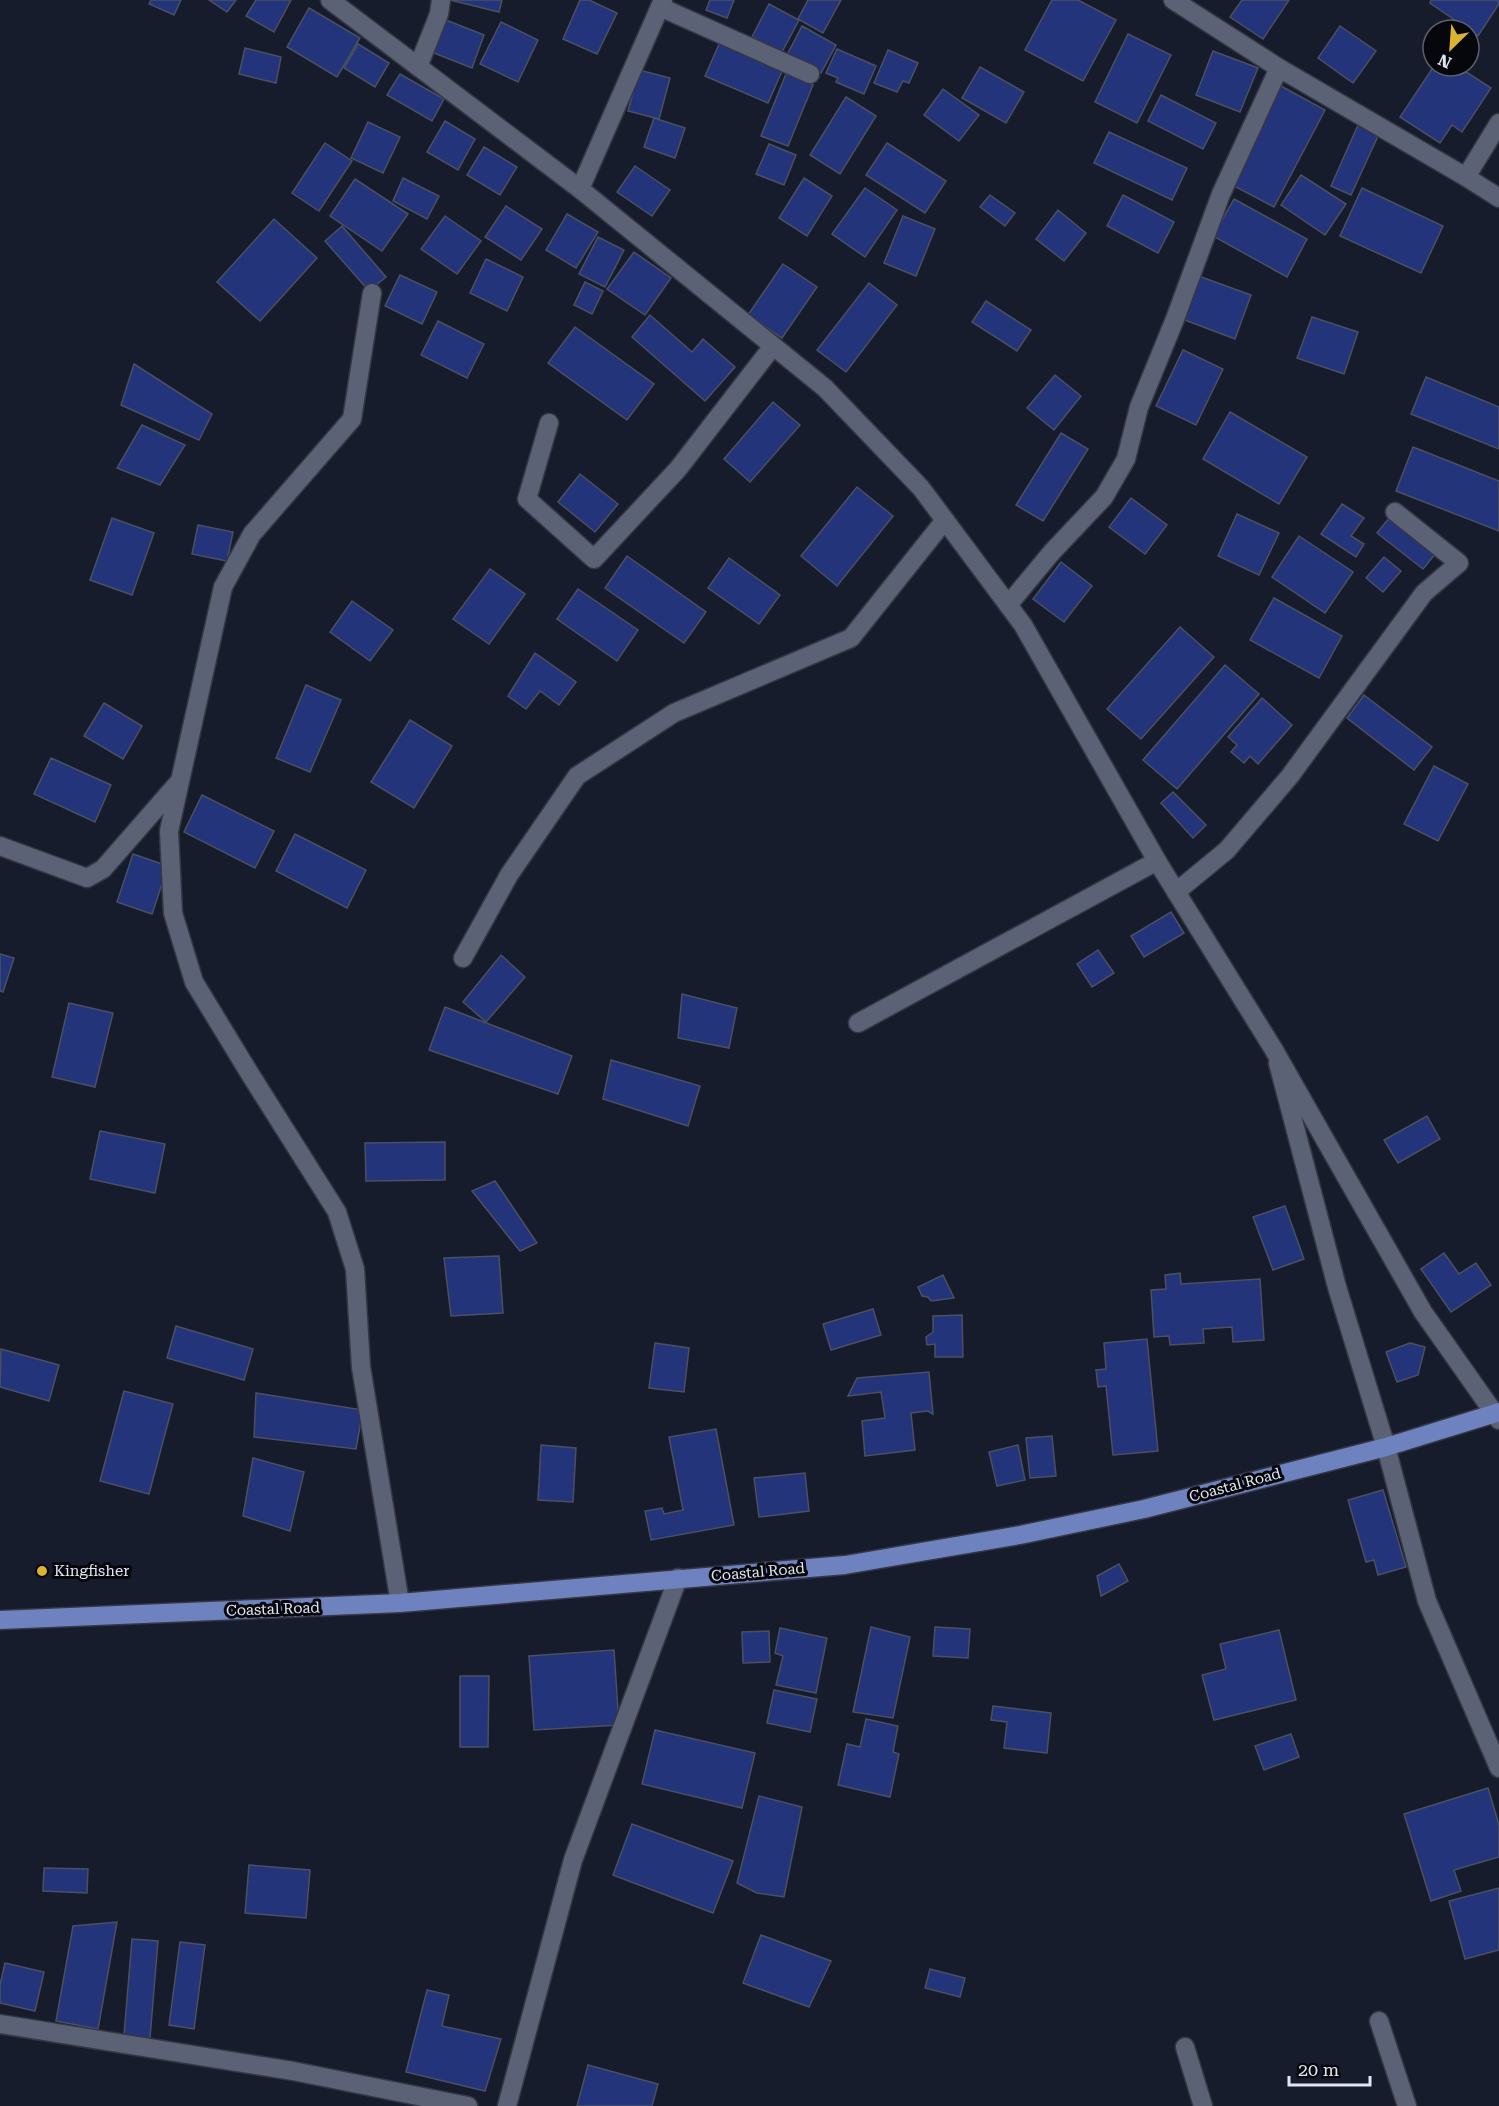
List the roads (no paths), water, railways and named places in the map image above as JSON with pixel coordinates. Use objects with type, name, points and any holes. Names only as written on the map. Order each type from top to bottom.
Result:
[{"type":"main road","name":"Coastal Road","points":[[0,1620],[400,1603],[845,1565],[1020,1535],[1144,1509],[1497,1416]]},
{"type":"street","points":[[330,0],[580,189],[825,388],[921,488],[1023,625],[1156,861],[1274,1050],[1423,1312],[1497,1416]]},
{"type":"street","points":[[418,67],[439,14],[441,0]]},
{"type":"street","points":[[1173,0],[1279,68],[1499,198]]},
{"type":"street","points":[[580,189],[661,4],[810,75]]},
{"type":"street","points":[[1008,605],[1052,552],[1104,497],[1126,459],[1139,406],[1175,319],[1221,194],[1279,68]]},
{"type":"street","points":[[1466,177],[1499,123]]},
{"type":"street","points":[[372,293],[352,420],[252,534],[223,587],[169,831],[173,913],[194,982],[337,1212],[355,1269],[361,1367],[400,1603]]},
{"type":"street","points":[[549,423],[527,498],[594,559],[678,469],[773,346]]},
{"type":"street","points":[[1176,892],[1227,850],[1290,776],[1424,593],[1459,563],[1395,512]]},
{"type":"street","points":[[463,958],[509,875],[577,776],[674,713],[851,638],[945,520]]},
{"type":"street","points":[[0,846],[87,878],[103,869],[180,781]]},
{"type":"street","points":[[858,1023],[1156,861]]},
{"type":"street","points":[[1274,1050],[1337,1287],[1386,1447],[1427,1601],[1499,1768]]},
{"type":"street","points":[[507,2106],[573,1860],[678,1578]]},
{"type":"street","points":[[1379,2021],[1407,2106]]},
{"type":"street","points":[[0,2024],[293,2071],[468,2106]]},
{"type":"street","points":[[1185,2047],[1203,2106]]},
{"type":"place","name":"Kingfisher","points":[[42,1571]]}]
